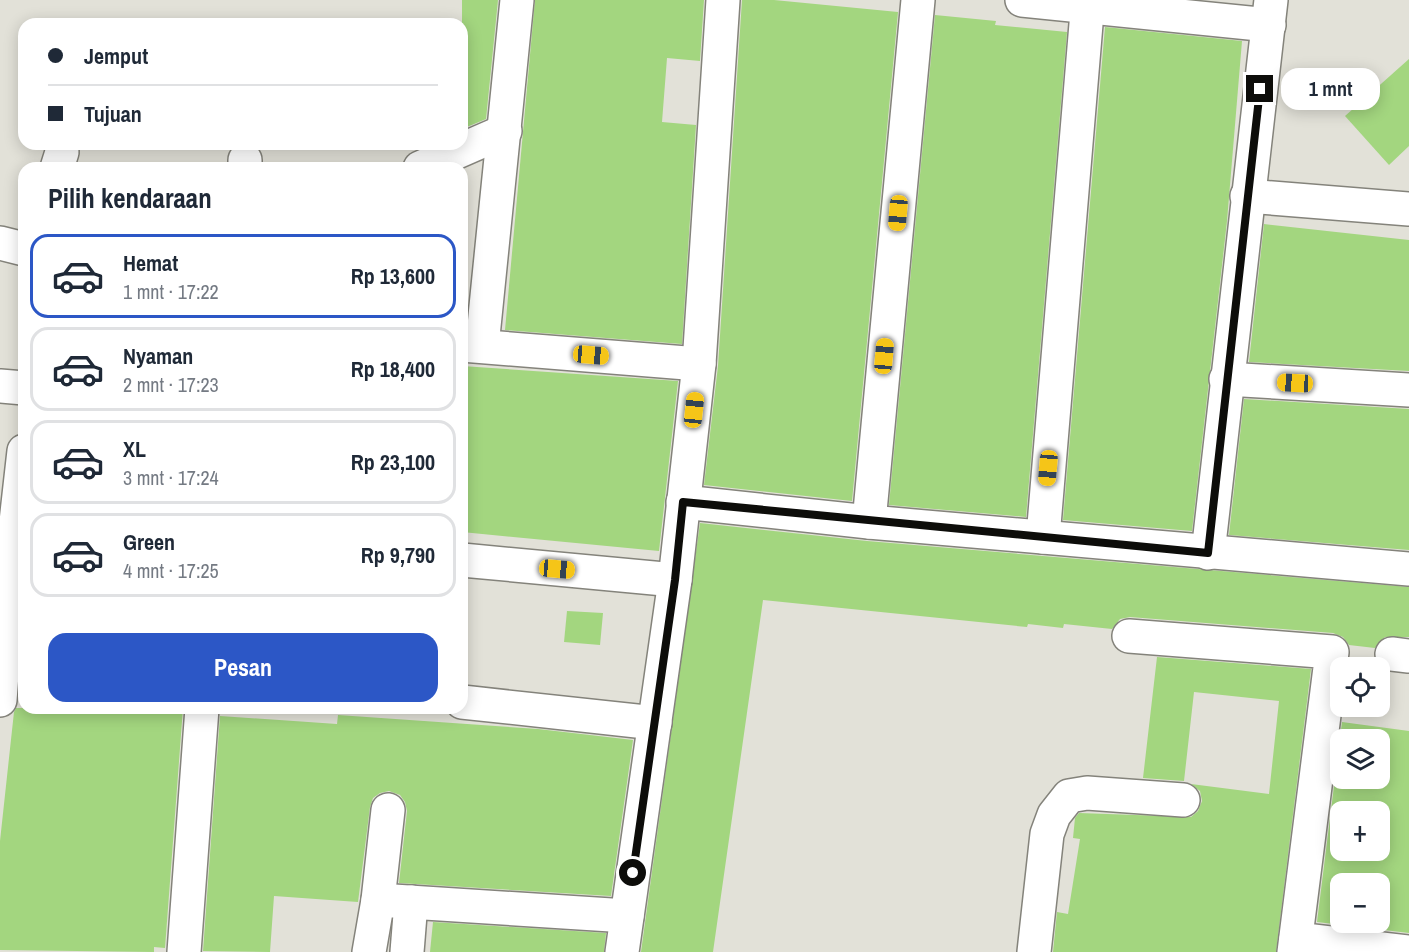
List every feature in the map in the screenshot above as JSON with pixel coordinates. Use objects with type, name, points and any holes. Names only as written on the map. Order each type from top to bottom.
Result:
[{"type":"street","points":[[517,0],[505,131],[472,345],[699,364]]},
{"type":"street","points":[[622,952],[675,580],[699,364],[723,0]]},
{"type":"street","points":[[868,522],[918,0]]},
{"type":"street","points":[[1022,0],[1270,13],[1247,196],[1208,553]]},
{"type":"street","points":[[1042,537],[1088,3]]},
{"type":"street","points":[[454,161],[505,131]]},
{"type":"street","points":[[1247,196],[1409,209]]},
{"type":"street","points":[[0,243],[18,248]]},
{"type":"street","points":[[1226,379],[1409,390]]},
{"type":"street","points":[[0,386],[18,388]]},
{"type":"street","points":[[683,502],[868,522],[1409,569]]},
{"type":"street","points":[[0,700],[18,513]]},
{"type":"street","points":[[468,561],[675,580]]},
{"type":"street","points":[[1129,636],[1332,652],[1295,945],[1409,952]]},
{"type":"street","points":[[468,703],[655,723]]},
{"type":"street","points":[[184,952],[202,714]]},
{"type":"street","points":[[1034,952],[1047,834],[1054,815],[1069,796],[1088,793],[1183,800]]},
{"type":"street","points":[[369,952],[378,900],[388,810]]},
{"type":"street","points":[[378,900],[627,916]]},
{"type":"street","points":[[407,952],[411,902]]},
{"type":"building","points":[[462,0],[498,0],[486,119],[468,126],[468,18],[462,18]]},
{"type":"building","points":[[535,0],[704,0],[700,61],[667,58],[662,122],[696,125],[682,344],[505,330]]},
{"type":"building","points":[[742,0],[774,0],[898,12],[852,501],[704,485],[718,366]]},
{"type":"building","points":[[935,15],[996,21],[995,25],[1067,32],[1026,517],[889,505]]},
{"type":"building","points":[[1105,27],[1242,41],[1227,221],[1192,531],[1063,520]]},
{"type":"building","points":[[1409,59],[1409,146],[1389,165],[1345,116]]},
{"type":"building","points":[[1264,224],[1409,240],[1409,371],[1249,362]]},
{"type":"building","points":[[468,366],[678,381],[659,551],[468,533]]},
{"type":"building","points":[[1244,399],[1409,409],[1409,550],[1229,535]]},
{"type":"building","points":[[700,523],[867,541],[1409,587],[1409,637],[1385,637],[1375,648],[1349,645],[1343,637],[1333,633],[1130,617],[1120,619],[1112,629],[1064,624],[1063,628],[1028,624],[1027,627],[763,600],[713,952],[641,952]]},
{"type":"building","points":[[567,611],[603,613],[600,645],[564,642]]},
{"type":"building","points":[[1157,657],[1311,669],[1276,952],[1053,952],[1057,912],[1068,914],[1080,839],[1073,838],[1075,818],[1079,813],[1191,817],[1198,811],[1202,801],[1200,791],[1191,784],[1269,794],[1279,701],[1194,692],[1184,781],[1143,778]]},
{"type":"building","points":[[18,708],[18,714],[183,714],[165,948],[154,947],[154,952],[0,950],[0,841],[14,712]]},
{"type":"building","points":[[338,715],[538,729],[633,740],[611,896],[399,883],[407,811],[400,795],[389,791],[373,798],[370,807],[358,902],[274,896],[270,952],[203,951],[220,716],[337,724]]},
{"type":"building","points":[[1342,722],[1409,731],[1409,933],[1390,931],[1390,873],[1330,873],[1330,924],[1317,922],[1330,818],[1330,861],[1390,861],[1390,801],[1332,801],[1334,789],[1390,789],[1390,729],[1341,729]]},
{"type":"building","points":[[433,922],[606,933],[604,952],[430,952]]},
{"type":"route","points":[[633,873],[675,580],[683,502],[868,522],[1208,553],[1260,89]]}]
